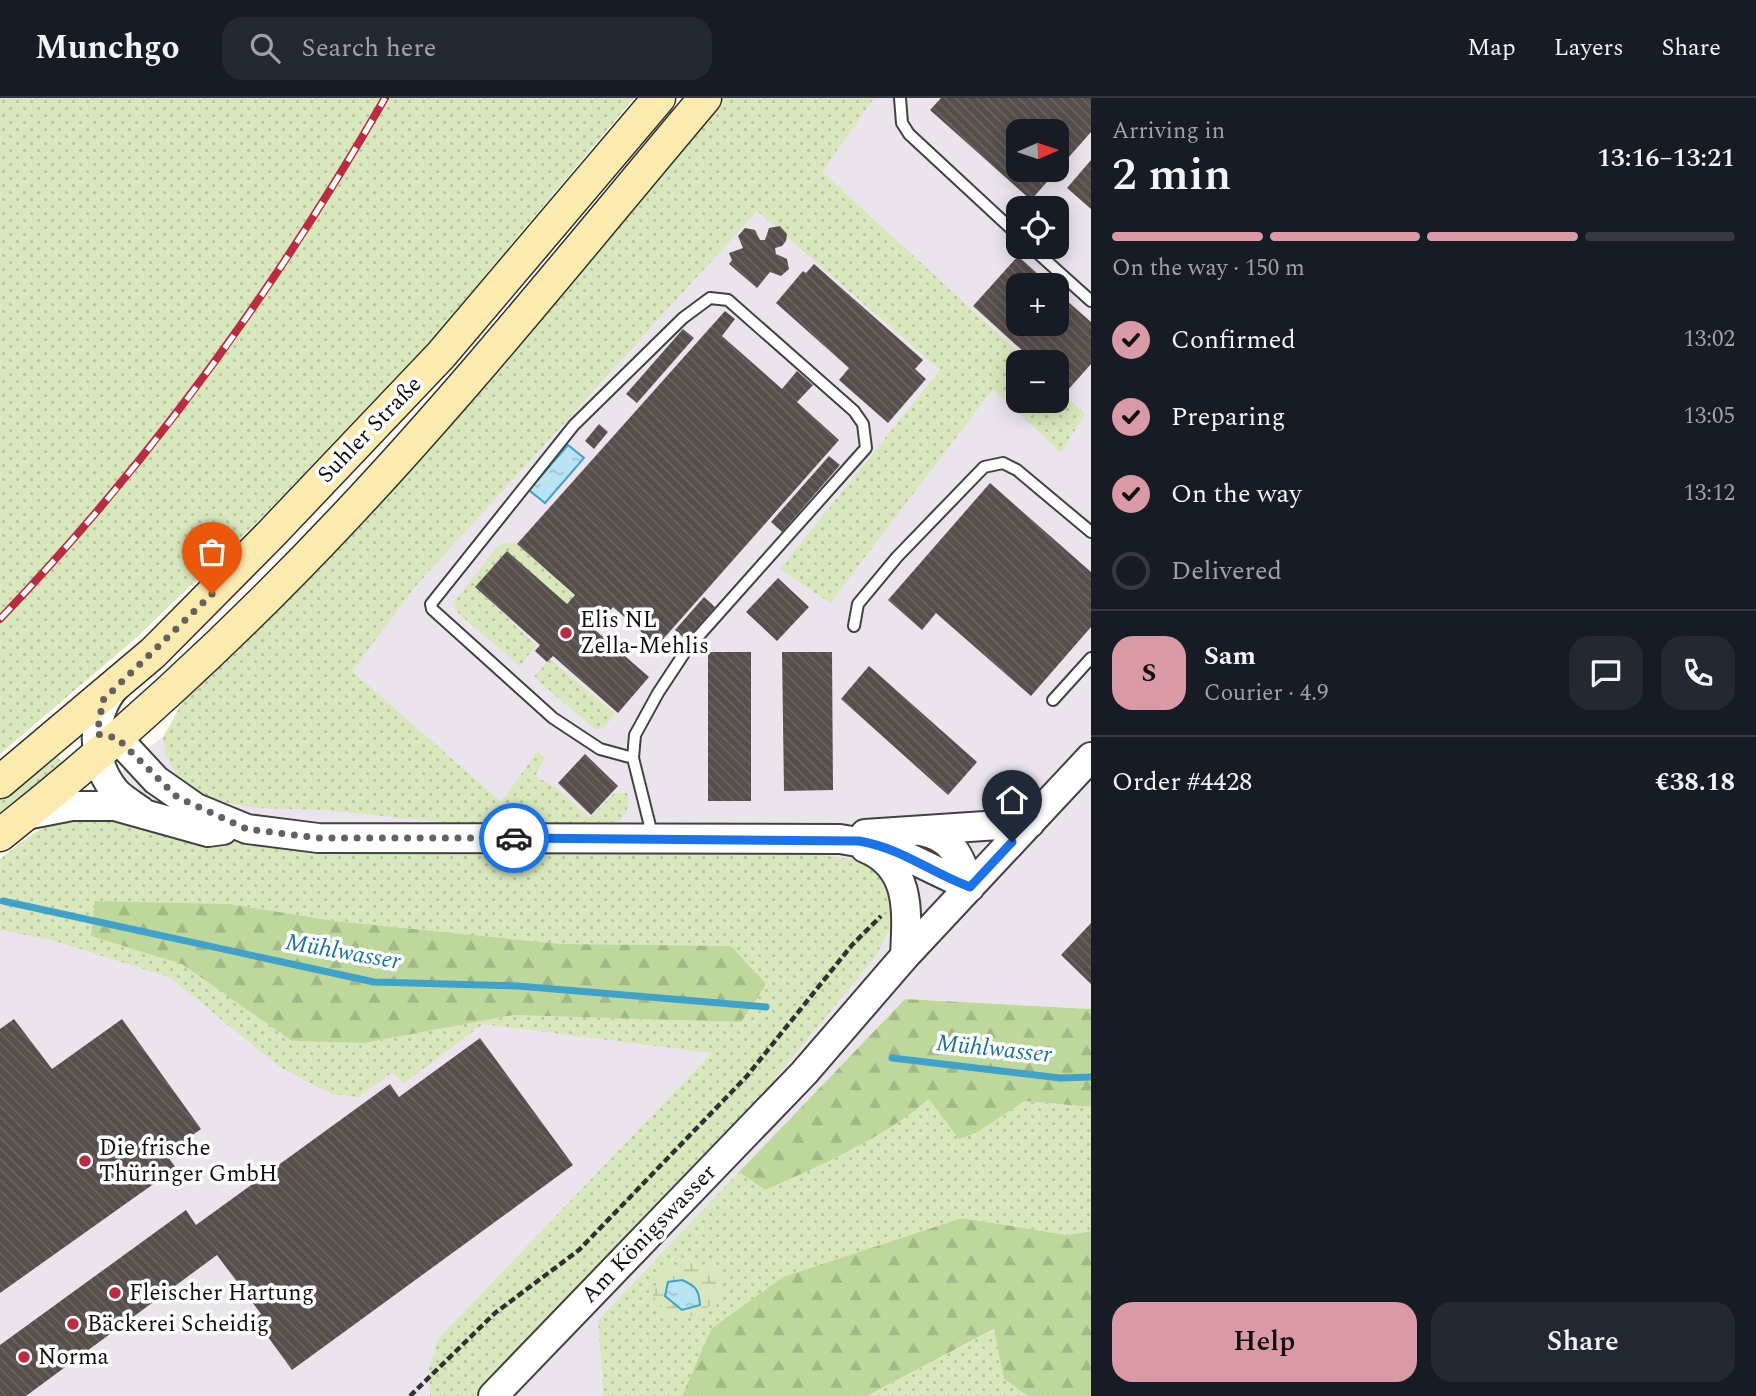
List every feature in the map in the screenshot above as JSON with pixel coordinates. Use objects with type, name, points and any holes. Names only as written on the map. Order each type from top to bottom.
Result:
[{"type":"main road","name":"Suhler Straße","points":[[0,782],[153,653],[270,535],[441,355],[659,98]]},
{"type":"main road","name":"Suhler Straße","points":[[0,835],[26,815],[104,742],[253,611],[354,508],[431,422],[705,98]]},
{"type":"main road","points":[[55,737],[104,742]]},
{"type":"street","points":[[118,684],[103,700],[103,771],[116,793],[144,813]]},
{"type":"street","points":[[104,742],[177,797],[247,829]]},
{"type":"street","name":"Am Königswasser","points":[[493,1396],[804,1073],[905,956],[1091,757]]},
{"type":"street","points":[[26,815],[91,805],[115,806],[208,832],[247,829],[318,838],[813,838],[859,841],[887,847],[970,887]]},
{"type":"street","points":[[813,838],[1030,823]]},
{"type":"street","points":[[919,830],[937,835],[951,844],[970,887]]},
{"type":"street","points":[[813,838],[859,846],[880,855],[898,874],[905,896],[905,956]]},
{"type":"lane","points":[[900,98],[900,116],[909,134],[1006,224]]},
{"type":"lane","points":[[1044,259],[1091,301]]},
{"type":"lane","points":[[633,758],[600,749],[553,718],[432,609],[432,599],[574,425],[683,318],[710,298],[728,300],[854,411],[863,424],[866,448],[687,649],[658,692],[635,736],[633,758],[653,838]]},
{"type":"lane","points":[[854,626],[858,604],[897,556],[984,467],[1003,463],[1017,471],[1091,533]]},
{"type":"lane","points":[[1053,700],[1091,658]]},
{"type":"path","points":[[411,1396],[495,1313],[527,1293],[589,1240],[747,1076],[852,945],[885,912]]},
{"type":"shaded area","points":[[818,98],[1091,98],[1091,1009],[905,999],[598,1320],[603,1396],[0,1396],[0,869],[490,471]]},
{"type":"green space","points":[[0,98],[634,98],[430,341],[262,517],[136,638],[0,754]]},
{"type":"green space","points":[[716,98],[874,98],[822,172],[1016,350],[1006,350],[1006,401],[993,389],[830,603],[780,569],[940,370],[757,211],[414,588],[352,671],[501,802],[538,751],[545,758],[535,776],[556,788],[590,818],[614,793],[627,793],[627,809],[618,822],[464,824],[324,810],[256,808],[209,799],[178,778],[166,755],[163,737],[190,689]]},
{"type":"green space","points":[[1069,399],[1085,414],[1061,453],[1018,413],[1069,413]]},
{"type":"green space","points":[[517,544],[575,595],[567,604],[475,587],[536,645],[520,666],[458,613],[454,602],[498,546]]},
{"type":"green space","points":[[550,659],[615,714],[604,728],[596,730],[534,677]]},
{"type":"green space","points":[[57,757],[64,764],[0,816],[0,799]]},
{"type":"green space","points":[[110,808],[191,833],[321,850],[812,854],[859,860],[882,874],[891,892],[892,924],[876,956],[739,1122],[582,1292],[478,1396],[430,1396],[429,1368],[439,1338],[712,1053],[483,1024],[403,1084],[393,1072],[359,1097],[331,1094],[280,1067],[169,977],[52,940],[0,930],[0,859],[50,824]],"holes":[[[95,901],[229,904],[334,921],[561,944],[731,946],[741,1022],[513,1015],[364,1043],[292,1041]]]},
{"type":"green space","points":[[95,901],[229,904],[334,921],[561,944],[731,946],[766,984],[741,1022],[513,1015],[364,1043],[292,1041],[182,964],[91,936]]},
{"type":"green space","points":[[905,999],[1091,1009],[1091,1107],[1025,1101],[976,1133],[959,1139],[929,1099],[871,1139],[765,1190],[739,1172]]},
{"type":"green space","points":[[929,1098],[976,1133],[1025,1101],[1091,1107],[1091,1231],[1067,1235],[962,1218],[711,1329],[682,1396],[603,1396],[598,1320],[739,1172],[765,1190],[808,1172],[872,1139]],"holes":[[[688,1258],[715,1270],[696,1316],[653,1296]]]},
{"type":"green space","points":[[962,1218],[1067,1235],[1091,1231],[1091,1396],[1028,1396],[1004,1379],[994,1329],[867,1396],[682,1396],[711,1329],[783,1277]]},
{"type":"green space","points":[[688,1258],[716,1270],[721,1284],[719,1299],[696,1316],[669,1315],[653,1296],[659,1274]],"holes":[[[668,1282],[677,1282],[682,1310],[665,1295]]]},
{"type":"green space","points":[[995,1329],[1004,1379],[1028,1396],[867,1396]]},
{"type":"water","points":[[568,445],[584,458],[545,503],[529,490]]},
{"type":"water","points":[[682,1280],[696,1289],[700,1305],[682,1310],[665,1296],[668,1282]]},
{"type":"building","points":[[941,98],[1091,98],[1091,132],[1069,157],[1069,119],[1006,119],[1006,178],[930,110]]},
{"type":"building","points":[[1091,160],[1091,209],[1067,188]]},
{"type":"building","points":[[1011,182],[1047,182],[1035,196],[1027,196]]},
{"type":"building","points":[[780,226],[787,234],[786,241],[775,248],[776,254],[787,259],[789,269],[781,276],[770,272],[757,288],[729,264],[732,260],[729,253],[743,248],[738,236],[745,228],[755,230],[760,240],[765,240],[769,228]]},
{"type":"building","points":[[1015,259],[1021,259],[1037,273],[1006,273],[1006,336],[973,306]]},
{"type":"building","points":[[814,264],[923,360],[915,369],[926,379],[888,423],[839,380],[849,368],[776,303],[803,271],[806,273]]},
{"type":"building","points":[[1069,303],[1091,322],[1091,364],[1069,389],[1069,350],[1022,350],[1006,336],[1069,336]]},
{"type":"building","points":[[725,311],[735,319],[722,336],[782,389],[797,371],[813,385],[797,402],[839,440],[657,646],[613,607],[594,629],[649,677],[618,713],[553,656],[547,662],[535,651],[540,645],[475,587],[507,551],[567,604],[575,595],[517,544]]},
{"type":"building","points":[[683,329],[694,338],[637,403],[626,394]]},
{"type":"building","points":[[599,424],[608,432],[594,449],[585,441]]},
{"type":"building","points":[[829,456],[840,465],[782,532],[771,522]]},
{"type":"building","points":[[990,483],[1091,572],[1091,627],[1031,696],[936,613],[922,630],[888,600]]},
{"type":"building","points":[[778,578],[809,607],[777,641],[746,612]]},
{"type":"building","points":[[704,597],[715,607],[686,640],[675,630]]},
{"type":"building","points":[[708,652],[751,652],[751,801],[708,801]]},
{"type":"building","points":[[782,652],[832,652],[833,790],[784,791]]},
{"type":"building","points":[[869,666],[977,762],[948,795],[841,699]]},
{"type":"building","points":[[585,754],[618,786],[591,815],[558,783]]},
{"type":"building","points":[[1091,923],[1091,984],[1061,955]]},
{"type":"building","name":"Die frische Thüringer GmbH","points":[[14,1019],[52,1069],[122,1019],[201,1129],[166,1154],[176,1168],[0,1293],[0,1029]]},
{"type":"building","points":[[480,1038],[573,1165],[292,1370],[255,1319],[261,1314],[217,1255],[26,1396],[0,1396],[0,1345],[186,1210],[196,1225],[390,1084],[399,1097]]},
{"type":"waterway","name":"Mühlwasser","points":[[3,901],[374,982],[518,986],[766,1007]]},
{"type":"waterway","name":"Mühlwasser","points":[[892,1058],[1060,1078],[1091,1077]]},
{"type":"railway","points":[[0,619],[109,497],[209,370],[300,237],[385,98]]},
{"type":"way so far","points":[[212,594],[103,700],[97,734],[117,738],[156,780],[177,797],[195,808],[247,829],[318,838],[514,838]]},
{"type":"place","name":"Elis NL Zella-Mehlis","points":[[566,633]]},
{"type":"place","name":"Die frische Thüringer GmbH","points":[[85,1161]]},
{"type":"place","name":"Fleischer Hartung","points":[[115,1293]]},
{"type":"place","name":"Bäckerei Scheidig","points":[[73,1324]]},
{"type":"place","name":"Norma","points":[[24,1357]]},
{"type":"route","points":[[514,838],[813,838],[859,841],[887,847],[910,856],[933,871],[970,887],[1012,842]]}]
